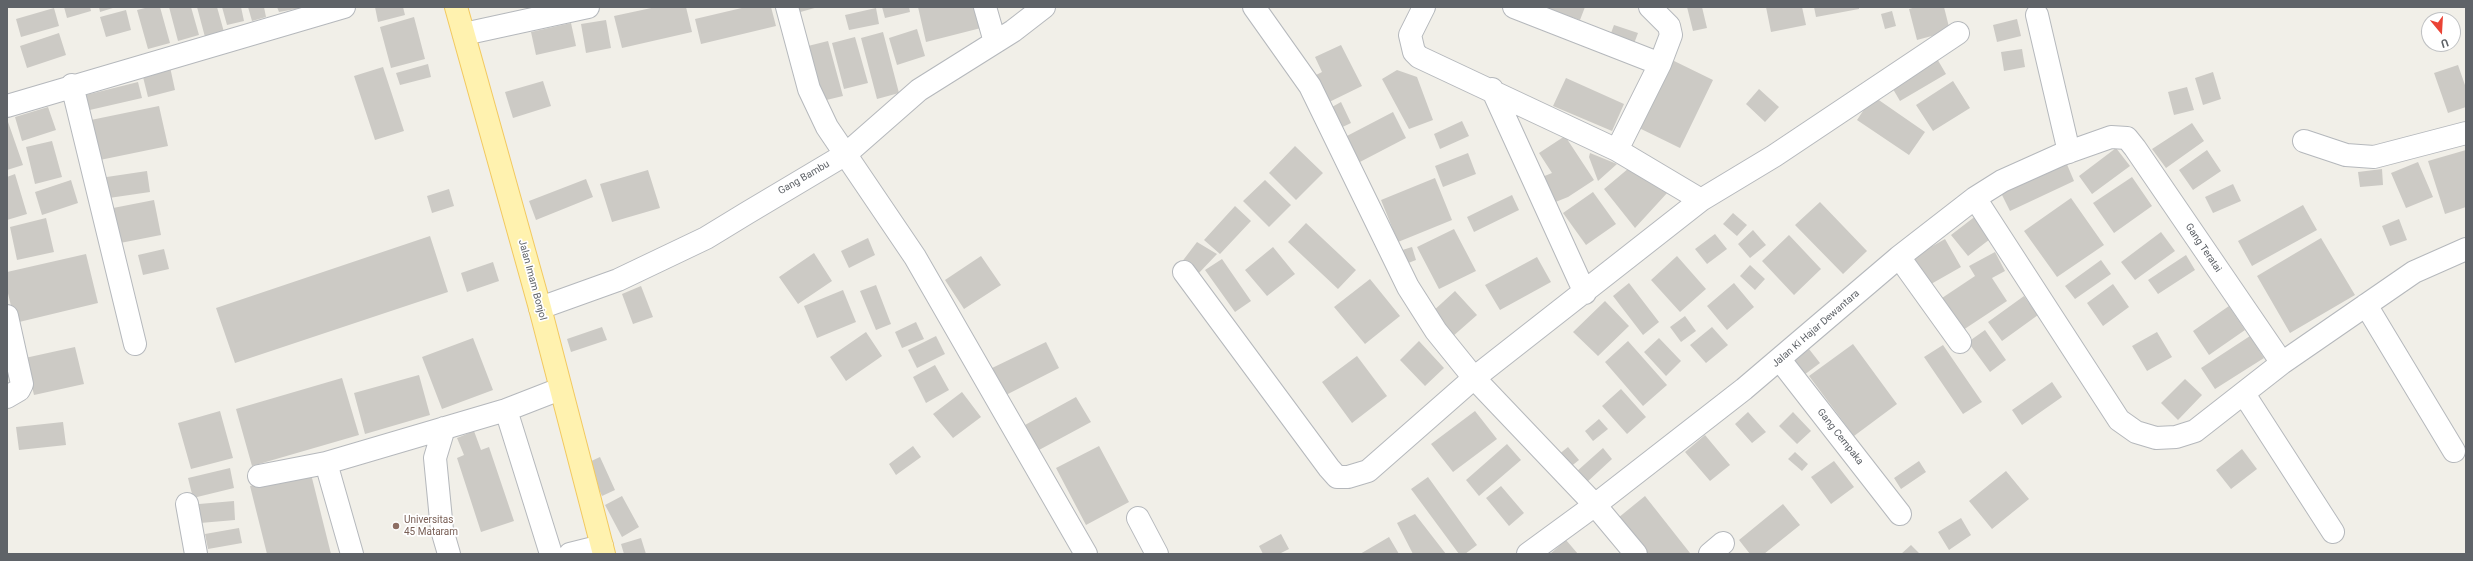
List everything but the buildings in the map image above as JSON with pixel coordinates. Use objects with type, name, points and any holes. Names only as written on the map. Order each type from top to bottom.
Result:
[{"type":"main road","name":"Jalan Imam Bonjol","points":[[456,7],[540,308],[603,550]]},
{"type":"street","points":[[7,106],[72,85],[344,7]]},
{"type":"street","points":[[464,34],[588,7]]},
{"type":"street","points":[[787,7],[809,89],[827,127],[915,258],[1086,554]]},
{"type":"street","points":[[985,7],[995,42]]},
{"type":"street","name":"Gang Bambu","points":[[540,308],[612,282],[669,256],[730,224],[846,154],[919,90],[995,42],[1044,7]]},
{"type":"street","points":[[1254,7],[1310,86],[1408,287],[1436,331],[1474,378],[1595,505],[1636,554]]},
{"type":"street","points":[[1424,7],[1410,34],[1414,52],[1617,150],[1701,200]]},
{"type":"street","points":[[1514,7],[1660,64]]},
{"type":"street","points":[[1617,150],[1660,64],[1671,35],[1669,26],[1650,7]]},
{"type":"street","points":[[2037,15],[2069,152]]},
{"type":"street","points":[[1184,272],[1337,476],[1348,477],[1368,471],[1474,378],[1585,293],[1701,200],[1774,156],[1958,33]]},
{"type":"street","points":[[72,85],[135,344]]},
{"type":"street","points":[[1492,89],[1585,293]]},
{"type":"street","points":[[2304,141],[2346,155],[2374,157],[2466,133]]},
{"type":"street","name":"Jalan Ki Hajar Dewantara","points":[[1528,554],[1595,505],[1780,360],[1898,257],[1975,198],[2002,181],[2069,152],[2111,137],[2121,137]]},
{"type":"street","name":"Gang Teratai","points":[[2121,137],[2127,138],[2135,148],[2282,363]]},
{"type":"street","points":[[1975,198],[2119,420],[2136,432],[2156,438],[2186,435],[2204,425],[2282,363],[2414,272],[2466,249]]},
{"type":"street","points":[[1898,257],[1960,342]]},
{"type":"street","points":[[2366,305],[2454,451]]},
{"type":"street","points":[[7,316],[22,384],[19,390],[7,397]]},
{"type":"street","name":"Gang Cempaka","points":[[1780,360],[1900,514]]},
{"type":"street","points":[[259,476],[326,463],[506,410],[560,389]]},
{"type":"street","points":[[2244,394],[2333,532]]},
{"type":"street","points":[[506,410],[551,554]]},
{"type":"street","points":[[444,428],[435,458],[442,530],[449,554]]},
{"type":"street","points":[[326,463],[352,554]]},
{"type":"street","points":[[188,504],[196,554]]},
{"type":"street","points":[[1138,518],[1157,554]]},
{"type":"street","points":[[570,554],[603,550]]},
{"type":"place","name":"Universitas 45 Mataram","points":[[396,526]]}]
